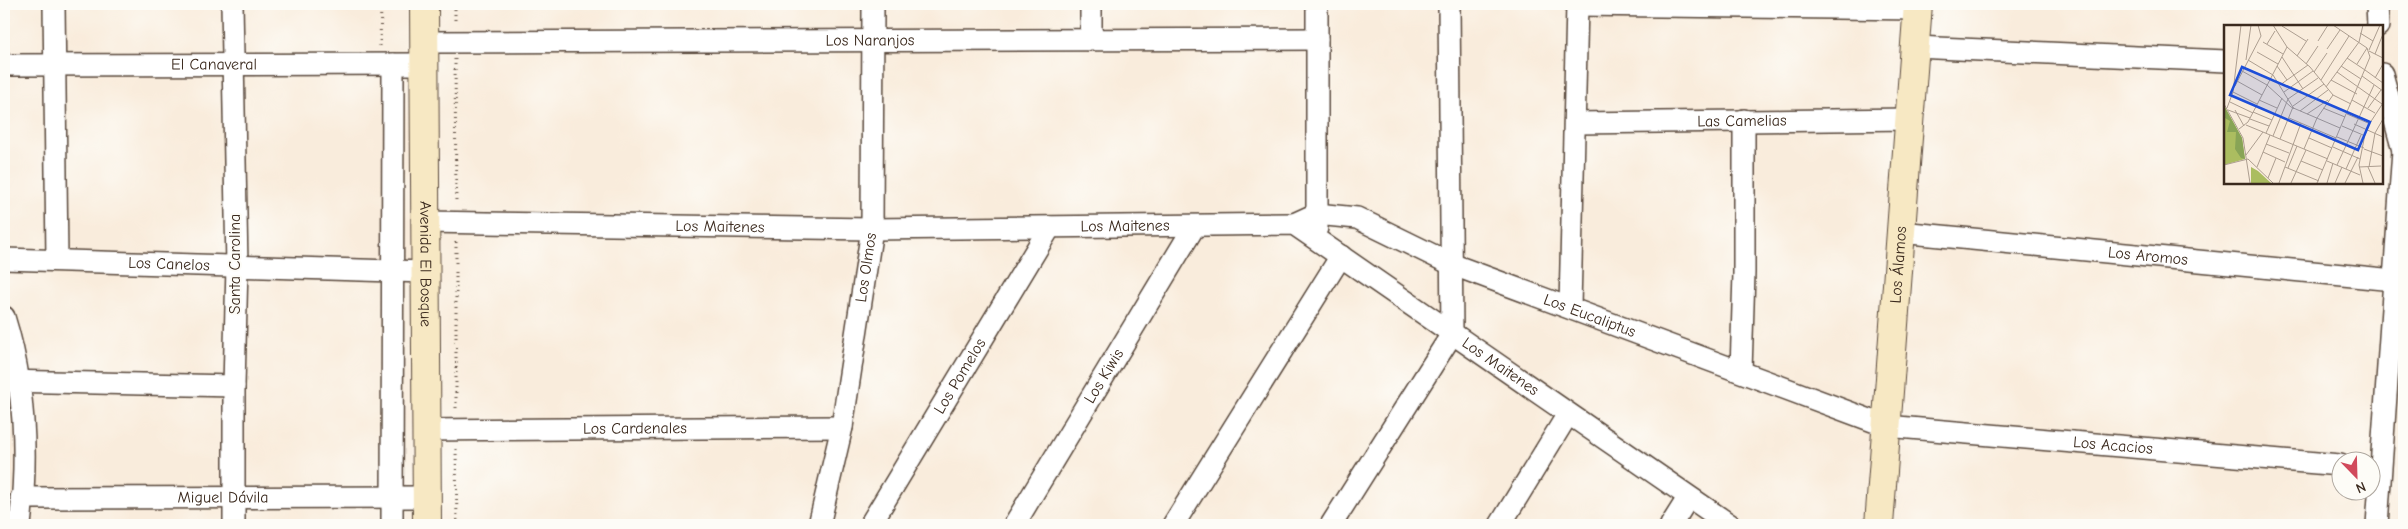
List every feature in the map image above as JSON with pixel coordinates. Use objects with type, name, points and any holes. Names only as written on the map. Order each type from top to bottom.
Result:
[{"type":"street","points":[[54,4],[56,260]]},
{"type":"street","name":"Santa Carolina","points":[[232,4],[237,266],[234,386],[234,525]]},
{"type":"street","name":"Avenida El Bosque","points":[[424,4],[426,525]]},
{"type":"street","name":"Los Olmos","points":[[819,525],[842,427],[872,229],[873,4]]},
{"type":"street","points":[[1091,4],[1091,40]]},
{"type":"street","points":[[1317,4],[1316,214],[1318,241]]},
{"type":"street","points":[[1331,525],[1452,334],[1449,4]]},
{"type":"street","points":[[1570,307],[1576,123],[1576,4],[1918,6]]},
{"type":"street","points":[[2377,4],[2378,25]]},
{"type":"street","name":"Los Álamos","points":[[1879,525],[1918,6]]},
{"type":"street","name":"Los Naranjos","points":[[424,53],[455,42],[1317,39]]},
{"type":"street","points":[[1915,47],[2224,61]]},
{"type":"street","name":"El Canaveral","points":[[4,65],[393,64],[424,53]]},
{"type":"street","name":"Avenida El Bosque","points":[[392,525],[391,271],[393,64]]},
{"type":"street","points":[[2378,452],[2394,280],[2403,152],[2383,78]]},
{"type":"street","name":"Las Camelias","points":[[1576,123],[1910,118]]},
{"type":"street","points":[[1740,371],[1744,273],[1744,120]]},
{"type":"street","name":"Los Eucaliptus","points":[[1294,224],[1316,214],[1358,218],[1451,264],[1886,426]]},
{"type":"street","name":"Los Maitenes","points":[[425,222],[872,229],[1294,224],[1688,498],[1730,525]]},
{"type":"street","name":"Los Kiwis","points":[[1014,525],[1194,226]]},
{"type":"street","name":"Los Pomelos","points":[[870,525],[1050,227]]},
{"type":"street","name":"Los Aromos","points":[[1900,232],[2394,280]]},
{"type":"street","points":[[1173,525],[1341,256]]},
{"type":"street","name":"Los Canelos","points":[[4,259],[425,272]]},
{"type":"street","points":[[4,317],[12,381],[24,441],[20,525]]},
{"type":"street","points":[[12,381],[234,386]]},
{"type":"street","points":[[1500,525],[1568,414]]},
{"type":"street","name":"Los Acacios","points":[[1886,426],[2330,464]]},
{"type":"street","name":"Los Cardenales","points":[[426,430],[842,427]]},
{"type":"street","name":"Miguel Dávila","points":[[21,498],[426,497]]},
{"type":"street","points":[[1671,525],[1688,498]]},
{"type":"street","points":[[2377,502],[2377,525]]},
{"type":"path","points":[[455,4],[457,525]]}]
